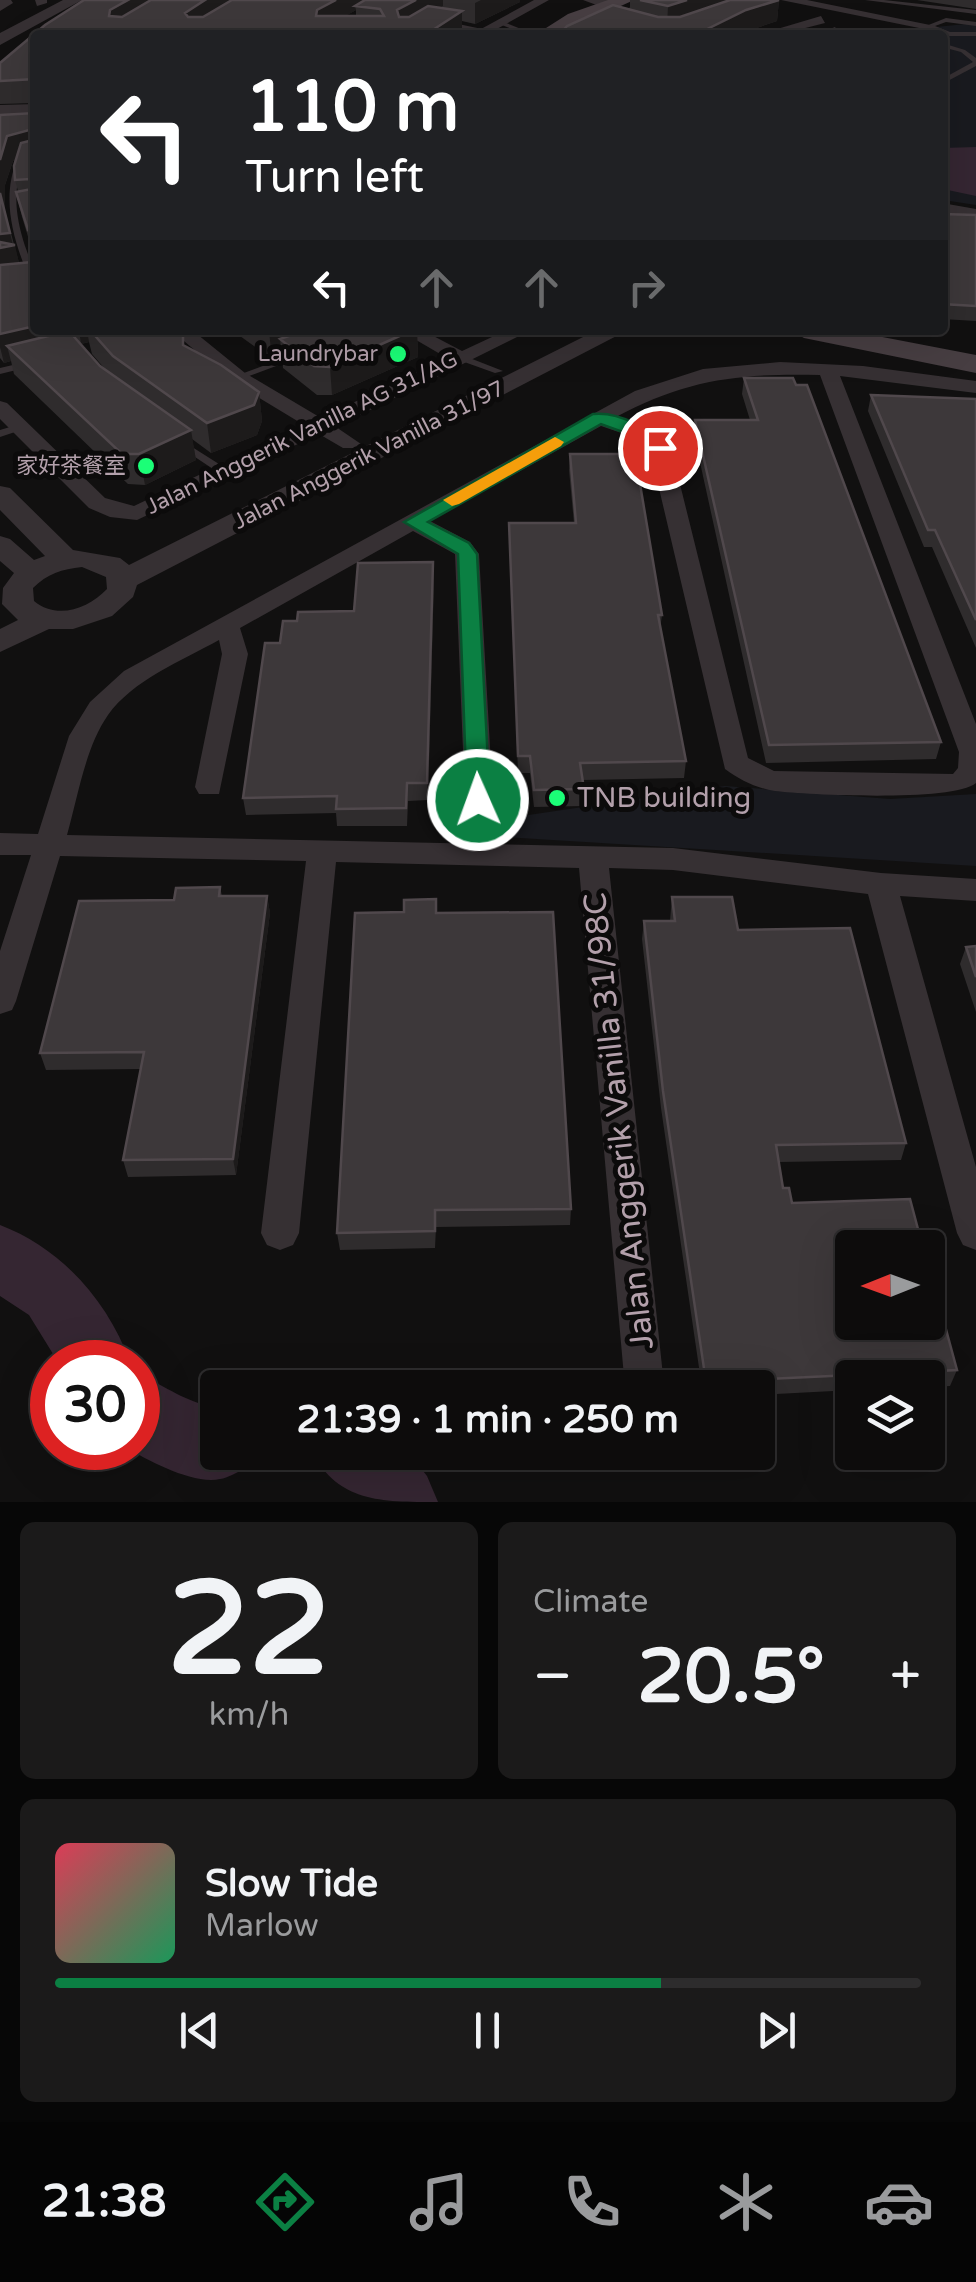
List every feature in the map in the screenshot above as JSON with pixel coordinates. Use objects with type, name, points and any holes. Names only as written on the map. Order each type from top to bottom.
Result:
[{"type":"main road","points":[[510,29],[584,0]]},
{"type":"main road","points":[[555,30],[607,6]]},
{"type":"main road","points":[[829,335],[976,364]]},
{"type":"main road","points":[[912,335],[976,346]]},
{"type":"street","points":[[510,29],[544,0]]},
{"type":"street","points":[[576,30],[607,6],[660,0]]},
{"type":"street","points":[[809,0],[892,5],[932,24]]},
{"type":"street","points":[[0,25],[43,1]]},
{"type":"street","points":[[782,3],[932,24]]},
{"type":"street","points":[[782,3],[835,29]]},
{"type":"street","points":[[55,28],[78,6]]},
{"type":"street","points":[[0,40],[78,6]]},
{"type":"street","points":[[782,30],[820,20]]},
{"type":"street","points":[[0,110],[30,110]]},
{"type":"street","points":[[0,123],[30,123]]},
{"type":"street","points":[[948,209],[976,214]]},
{"type":"street","points":[[186,335],[238,377],[350,444]]},
{"type":"street","points":[[417,335],[459,357]]},
{"type":"street","name":"Jalan Anggerik Vanilla AG 31/AG","points":[[10,430],[97,504],[118,512],[137,512],[226,474],[510,335]]},
{"type":"street","name":"Jalan Anggerik Vanilla 31/97","points":[[116,572],[350,444],[574,335]]},
{"type":"street","name":"Jalan Anggerik Vanilla 31/97","points":[[116,572],[606,335]]},
{"type":"street","points":[[0,1001],[69,772],[99,708],[133,677],[599,418],[671,383],[736,372],[828,370],[976,387]]},
{"type":"street","points":[[599,418],[643,434],[660,448],[735,762],[750,774],[772,781],[941,786],[962,780],[972,770],[972,752],[828,370]]},
{"type":"street","points":[[0,407],[10,430]]},
{"type":"street","points":[[0,494],[66,560],[116,572],[116,599],[92,614],[21,612]]},
{"type":"street","points":[[414,522],[468,554],[478,800]]},
{"type":"street","points":[[0,544],[31,573]]},
{"type":"street","points":[[0,642],[21,612],[18,588],[31,573],[66,560]]},
{"type":"street","points":[[209,787],[235,654],[228,625]]},
{"type":"street","points":[[0,844],[673,859],[881,884],[976,890]]},
{"type":"street","points":[[280,1232],[322,852]]},
{"type":"street","name":"Jalan Anggerik Vanilla 31/98C","points":[[594,858],[643,1370]]},
{"type":"street","points":[[881,884],[976,1232]]},
{"type":"lane","points":[[892,5],[976,12]]},
{"type":"lane","points":[[607,6],[619,22]]},
{"type":"lane","points":[[428,20],[467,30]]},
{"type":"lane","points":[[932,24],[976,24]]},
{"type":"lane","points":[[932,24],[937,30]]},
{"type":"lane","points":[[948,39],[976,34]]},
{"type":"lane","points":[[948,42],[976,62],[948,78]]},
{"type":"lane","points":[[30,161],[20,162],[12,190],[20,211],[20,244],[30,280]]},
{"type":"lane","points":[[0,213],[20,211]]},
{"type":"lane","points":[[238,377],[304,354]]},
{"type":"lane","points":[[459,357],[498,371]]},
{"type":"lane","points":[[0,371],[38,361]]},
{"type":"lane","points":[[169,434],[226,474]]},
{"type":"shaded area","points":[[976,23],[976,205],[948,201],[948,30],[905,30]]},
{"type":"shaded area","points":[[976,147],[976,196],[948,190],[948,148]]},
{"type":"shaded area","points":[[725,786],[890,799],[976,794],[976,866],[440,833],[515,817]]},
{"type":"building","points":[[84,0],[128,0],[110,10],[109,16],[122,17],[151,0],[205,0],[185,13],[188,17],[203,17],[232,0],[336,0],[317,10],[316,16],[384,16],[380,9],[355,6],[365,0],[416,0],[397,10],[399,17],[409,17],[428,6],[462,11],[433,30],[39,30]]},
{"type":"building","points":[[640,0],[687,0],[668,6]]},
{"type":"building","points":[[730,0],[779,0],[746,10],[705,30],[563,30],[613,5],[658,17],[680,17]]},
{"type":"building","points":[[30,38],[30,79],[0,81],[0,63]]},
{"type":"building","points":[[30,113],[30,131],[7,136],[0,160],[0,115]]},
{"type":"building","points":[[30,141],[30,179],[15,180],[14,166],[21,143]]},
{"type":"building","points":[[30,189],[30,230],[28,230],[16,192]]},
{"type":"building","points":[[0,193],[10,233],[0,234]]},
{"type":"building","points":[[948,214],[976,215],[976,306],[948,304]]},
{"type":"building","points":[[30,262],[30,327],[0,334],[0,265]]},
{"type":"building","points":[[52,335],[73,335],[100,366],[191,430],[139,454],[122,454],[7,346]]},
{"type":"building","points":[[94,335],[183,335],[183,345],[259,392],[254,405],[207,423],[113,356]]},
{"type":"building","points":[[292,335],[402,335],[330,367],[314,366],[280,339]]},
{"type":"building","points":[[744,378],[793,378],[796,385],[807,385],[941,742],[769,745],[695,420],[758,420]]},
{"type":"building","points":[[871,395],[976,399],[976,620],[935,530],[928,530]]},
{"type":"building","points":[[570,454],[635,454],[662,615],[658,615],[686,761],[580,763],[584,789],[534,790],[530,756],[518,756],[509,523],[576,523]]},
{"type":"building","points":[[433,562],[427,783],[407,783],[406,808],[336,809],[337,796],[243,798],[265,643],[280,643],[283,621],[297,621],[298,612],[354,611],[358,563]]},
{"type":"building","points":[[220,887],[219,896],[267,896],[233,1159],[123,1160],[144,1052],[40,1053],[79,901],[174,900],[176,888]]},
{"type":"building","points":[[672,897],[732,897],[738,930],[850,928],[906,1143],[776,1145],[783,1188],[789,1188],[792,1203],[910,1199],[918,1230],[835,1230],[835,1340],[945,1340],[945,1326],[957,1370],[945,1371],[945,1360],[835,1360],[835,1376],[775,1379],[775,1370],[704,1370],[663,1091],[644,921],[675,921]]},
{"type":"building","points":[[436,899],[436,913],[553,912],[571,1209],[435,1210],[435,1231],[337,1233],[355,913],[404,912],[404,900]]},
{"type":"building","points":[[976,946],[976,977],[966,947]]},
{"type":"waterway","points":[[0,1255],[7,1264],[53,1293],[82,1340]]},
{"type":"waterway","points":[[160,1427],[200,1441]]},
{"type":"waterway","points":[[371,1470],[390,1485],[401,1502]]},
{"type":"slow traffic","points":[[452,500],[555,442]]},
{"type":"place","name":"Laundrybar","points":[[398,354]]},
{"type":"place","name":"家好茶餐室","points":[[146,466]]},
{"type":"place","name":"TNB building","points":[[557,798]]},
{"type":"route","points":[[478,800],[468,554],[414,522],[599,418],[643,434],[660,448]]}]
